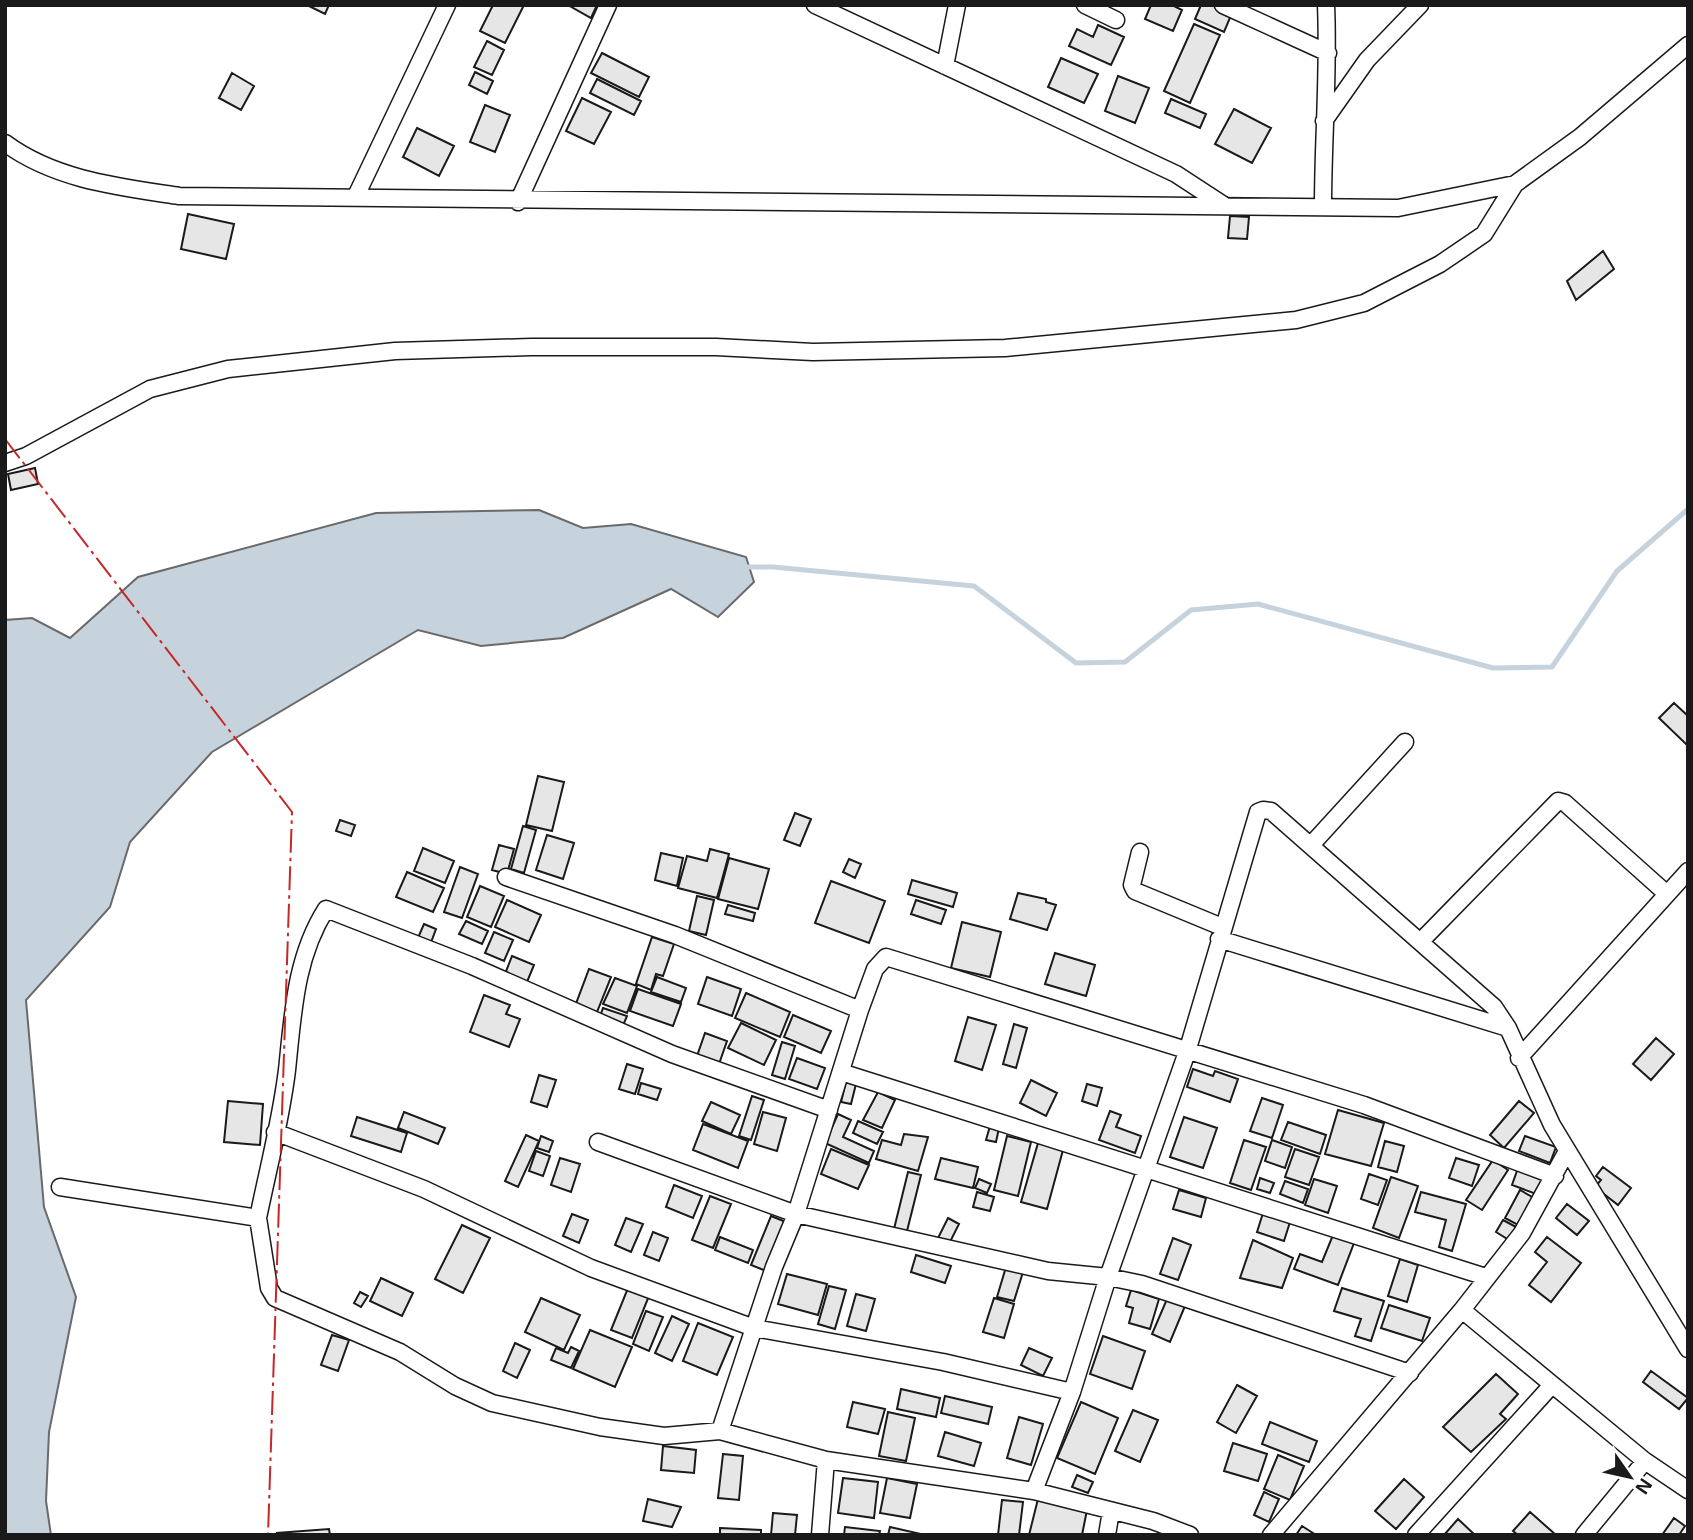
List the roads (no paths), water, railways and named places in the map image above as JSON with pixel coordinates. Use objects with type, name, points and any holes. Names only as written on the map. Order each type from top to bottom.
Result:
[{"type":"street","points":[[356,197],[447,5]]},
{"type":"street","points":[[519,202],[608,5]]},
{"type":"street","points":[[815,5],[1176,174],[1224,206]]},
{"type":"street","points":[[945,65],[957,5]]},
{"type":"street","points":[[1085,5],[1116,20]]},
{"type":"street","points":[[1223,5],[1328,53]]},
{"type":"street","points":[[1323,206],[1323,123],[1328,53],[1326,5]]},
{"type":"street","points":[[1323,123],[1367,60],[1420,5]]},
{"type":"street","points":[[5,463],[26,456],[150,389],[228,369],[395,351],[531,347],[716,347],[813,352],[1005,348],[1296,320],[1364,303],[1440,264],[1484,234],[1515,184],[1580,136],[1688,45]]},
{"type":"street","points":[[5,143],[24,157],[91,182],[179,196],[356,197],[519,202],[1398,208],[1515,184]]},
{"type":"street","points":[[1311,845],[1405,742]]},
{"type":"street","points":[[1421,941],[1558,801],[1565,803],[1667,894]]},
{"type":"street","points":[[1034,1492],[1072,1392],[1108,1277],[1187,1052],[1258,812],[1263,810],[1271,811],[1311,845],[1494,1007],[1508,1028],[1519,1058],[1567,1151],[1688,1349]]},
{"type":"street","points":[[1140,852],[1132,885],[1135,891],[1221,932],[1508,1028]]},
{"type":"street","points":[[1519,1058],[1688,871]]},
{"type":"street","points":[[506,877],[675,936],[860,1010]]},
{"type":"street","points":[[830,1110],[672,1054],[472,966],[326,909],[310,944],[296,986],[287,1071],[258,1218],[266,1274],[275,1298],[400,1352],[455,1386],[492,1403],[600,1427],[664,1436],[720,1432],[827,1460],[1034,1492],[1153,1521],[1190,1535]]},
{"type":"street","points":[[720,1432],[774,1266],[796,1214],[860,1010],[875,969],[886,957],[1364,1105],[1555,1176]]},
{"type":"street","points":[[841,1072],[1486,1277]]},
{"type":"street","points":[[275,1132],[424,1189],[591,1268],[754,1328],[943,1362],[1072,1392]]},
{"type":"street","points":[[598,1142],[796,1214],[1048,1271],[1108,1277],[1142,1284],[1410,1373]]},
{"type":"street","points":[[1271,1535],[1410,1373],[1522,1233],[1567,1151]]},
{"type":"street","points":[[60,1187],[258,1218]]},
{"type":"street","points":[[1462,1310],[1645,1461],[1688,1490]]},
{"type":"street","points":[[1416,1535],[1551,1386]]},
{"type":"street","points":[[820,1535],[827,1460]]},
{"type":"street","points":[[1584,1535],[1645,1461]]},
{"type":"street","points":[[1107,1535],[1111,1511]]},
{"type":"waterway","points":[[745,567],[773,567],[974,586],[1076,663],[1125,662],[1191,610],[1258,604],[1493,668],[1552,667],[1617,571],[1688,509]]}]
